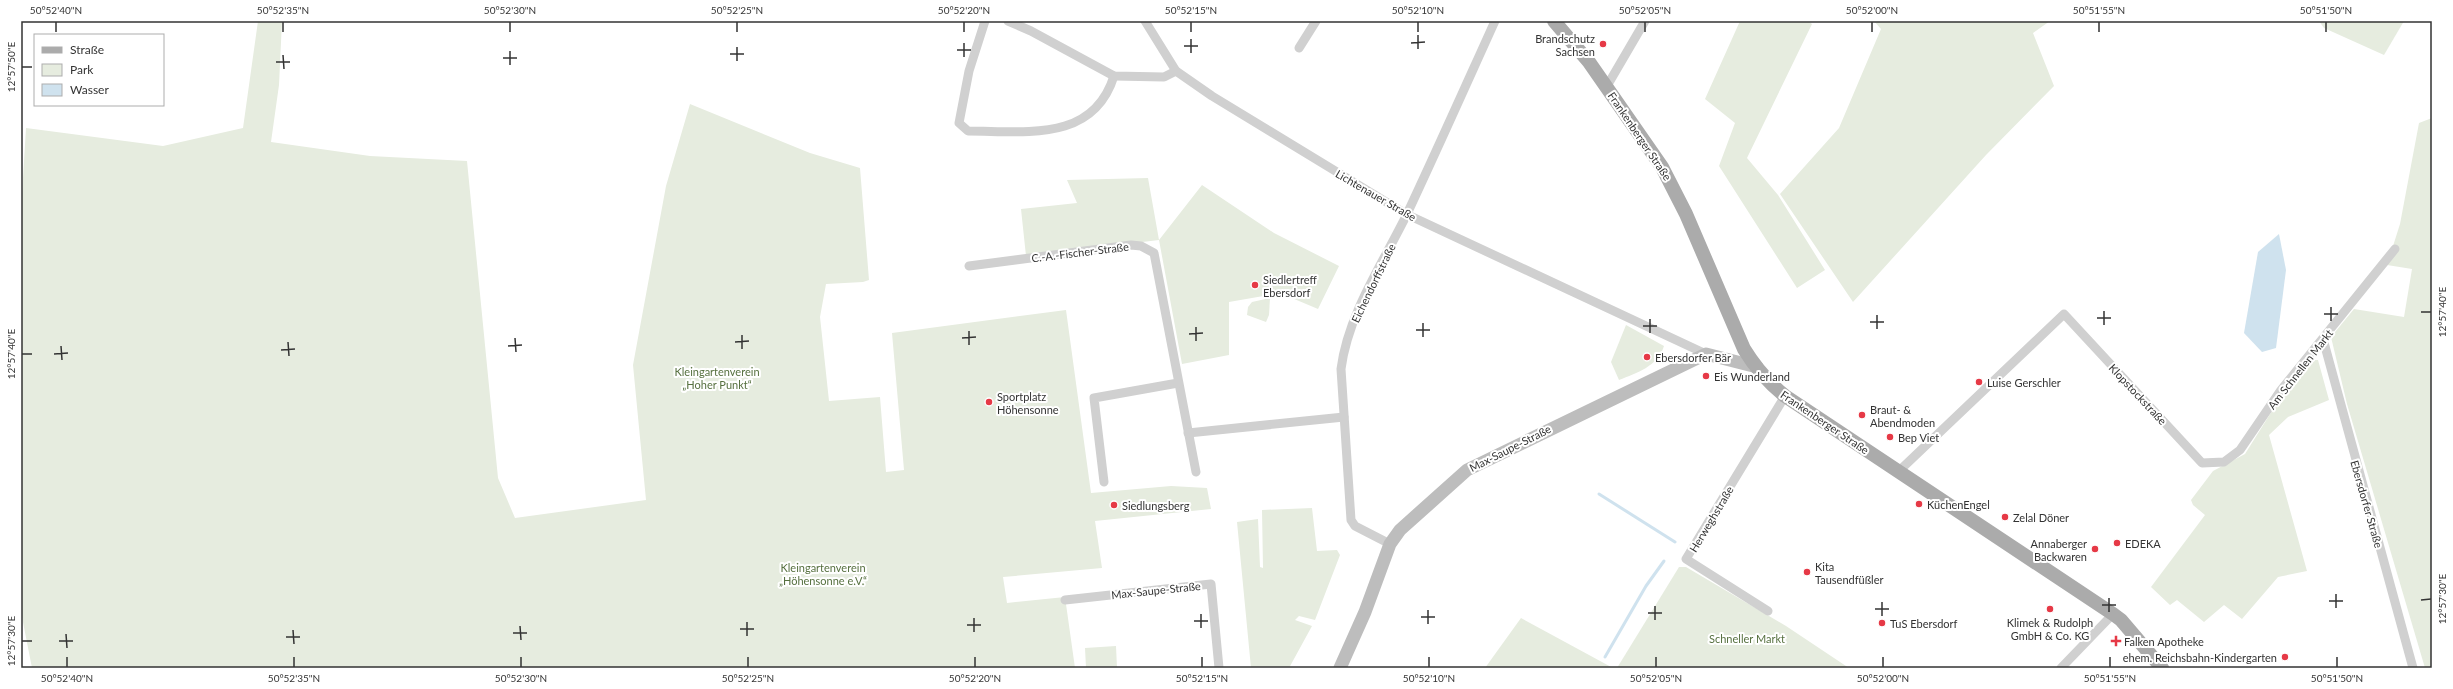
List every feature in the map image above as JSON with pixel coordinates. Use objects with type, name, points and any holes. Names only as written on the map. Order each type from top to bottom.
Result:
[{"type":"main road","name":"Frankenberger Straße","points":[[1554,21],[1589,62],[1607,86],[1672,184],[1739,338],[1756,367],[1786,396],[2113,614],[2121,620],[2162,668]]},
{"type":"street","points":[[984,21],[969,71],[959,123],[968,131],[1047,130],[1065,128],[1081,120],[1093,111],[1109,91],[1114,76]]},
{"type":"street","points":[[1008,21],[1031,30],[1114,76],[1164,77],[1176,71],[1145,21]]},
{"type":"street","points":[[1299,48],[1316,21]]},
{"type":"street","name":"Eichendorffstraße","points":[[1390,544],[1355,526],[1351,520],[1341,369],[1344,346],[1355,319],[1406,214],[1495,21]]},
{"type":"street","points":[[1607,86],[1645,21]]},
{"type":"street","name":"Lichtenauer Straße","points":[[1176,71],[1212,96],[1406,214],[1706,354],[1756,367]]},
{"type":"street","name":"C.-A.-Fischer-Straße","points":[[969,266],[1141,246],[1154,254],[1196,472]]},
{"type":"street","name":"Am Schnellen Markt","points":[[2216,464],[2224,462],[2240,450],[2281,390],[2395,249]]},
{"type":"street","name":"Klopstockstraße","points":[[1899,471],[2064,314],[2202,464],[2216,464]]},
{"type":"street","name":"Ebersdorfer Straße","points":[[2323,339],[2413,668]]},
{"type":"street","name":"Max-Saupe-Straße","points":[[1340,668],[1365,612],[1390,544],[1400,530],[1467,470],[1706,354]]},
{"type":"street","points":[[1104,482],[1094,398],[1178,383]]},
{"type":"street","name":"Herweghstraße","points":[[1768,611],[1686,558],[1786,396]]},
{"type":"street","points":[[1188,433],[1344,417]]},
{"type":"street","name":"Max-Saupe-Straße","points":[[1065,600],[1210,584],[1219,668]]},
{"type":"street","points":[[2061,668],[2113,614]]},
{"type":"green space","points":[[258,21],[282,21],[279,85],[271,142],[370,156],[467,161],[498,478],[515,518],[646,500],[633,365],[666,186],[690,104],[810,153],[860,168],[869,280],[863,282],[826,284],[820,317],[829,401],[880,397],[886,472],[904,470],[892,333],[1066,310],[1091,493],[1171,486],[1207,488],[1211,509],[1095,521],[1102,568],[1003,577],[1007,603],[1065,597],[1075,668],[32,668],[21,612],[21,211],[26,128],[163,146],[243,128]]},
{"type":"green space","points":[[1740,21],[1808,21],[1812,24],[1747,158],[1778,195],[1825,270],[1797,288],[1719,166],[1735,123],[1705,99]]},
{"type":"green space","points":[[1874,21],[2050,21],[2033,33],[2054,86],[1986,155],[1853,302],[1780,194],[1839,128],[1881,29]]},
{"type":"green space","points":[[2319,21],[2404,21],[2384,55],[2324,28]]},
{"type":"green space","points":[[2432,118],[2432,668],[2425,668],[2347,404],[2331,337],[2354,309],[2404,317],[2412,269],[2387,265],[2400,224],[2419,123]]},
{"type":"green space","points":[[1148,178],[1159,240],[1026,256],[1021,209],[1077,203],[1067,180]]},
{"type":"green space","points":[[1202,185],[1274,233],[1339,266],[1318,309],[1280,293],[1229,302],[1229,355],[1182,364],[1159,240]]},
{"type":"green space","points":[[1270,298],[1269,315],[1266,322],[1247,315],[1248,307],[1252,302]]},
{"type":"green space","points":[[1626,325],[1664,346],[1657,359],[1652,364],[1619,380],[1611,362]]},
{"type":"green space","points":[[2312,360],[2318,360],[2329,400],[2288,417],[2269,435],[2307,571],[2278,577],[2242,619],[2224,605],[2204,622],[2177,600],[2170,605],[2151,587],[2205,515],[2193,505],[2191,500],[2213,471],[2245,454],[2277,403]]},
{"type":"green space","points":[[1312,508],[1317,551],[1337,550],[1340,555],[1315,620],[1299,616],[1295,620],[1312,626],[1289,668],[1251,668],[1237,522],[1258,519],[1260,567],[1263,568],[1262,510]]},
{"type":"green space","name":"Schneller Markt","points":[[1679,567],[1686,567],[1786,626],[1849,668],[1617,668]]},
{"type":"green space","points":[[1521,618],[1613,668],[1485,668]]},
{"type":"green space","points":[[1116,646],[1117,668],[1086,668],[1085,648]]},
{"type":"water","points":[[2279,234],[2286,270],[2276,348],[2262,352],[2244,333],[2258,252]]},
{"type":"waterway","points":[[1599,494],[1675,542]]},
{"type":"waterway","points":[[1605,657],[1646,586],[1664,561]]},
{"type":"place","name":"Brandschutz Sachsen","points":[[1603,44]]},
{"type":"place","name":"Siedlertreff Ebersdorf","points":[[1255,285]]},
{"type":"place","name":"Ebersdorfer Bär","points":[[1647,357]]},
{"type":"place","name":"Eis Wunderland","points":[[1706,376]]},
{"type":"place","name":"Luise Gerschler","points":[[1979,382]]},
{"type":"place","name":"Sportplatz Höhensonne","points":[[989,402]]},
{"type":"place","name":"Braut- & Abendmoden","points":[[1862,415]]},
{"type":"place","name":"Bep Viet","points":[[1890,437]]},
{"type":"place","name":"KüchenEngel","points":[[1919,504]]},
{"type":"place","name":"Siedlungsberg","points":[[1114,505]]},
{"type":"place","name":"Zelal Döner","points":[[2005,517]]},
{"type":"place","name":"EDEKA","points":[[2117,543]]},
{"type":"place","name":"Annaberger Backwaren","points":[[2095,549]]},
{"type":"place","name":"Kita Tausendfüßler","points":[[1807,572]]},
{"type":"place","name":"Klimek & Rudolph GmbH & Co. KG","points":[[2050,609]]},
{"type":"place","name":"TuS Ebersdorf","points":[[1882,623]]},
{"type":"place","name":"Falken Apotheke","points":[[2116,641]]},
{"type":"place","name":"ehem. Reichsbahn-Kindergarten","points":[[2285,657]]},
{"type":"park label","name":"Kleingartenverein „Hoher Punkt“","points":[[717,377]]},
{"type":"park label","name":"Kleingartenverein „Höhensonne e.V.“","points":[[823,573]]}]
